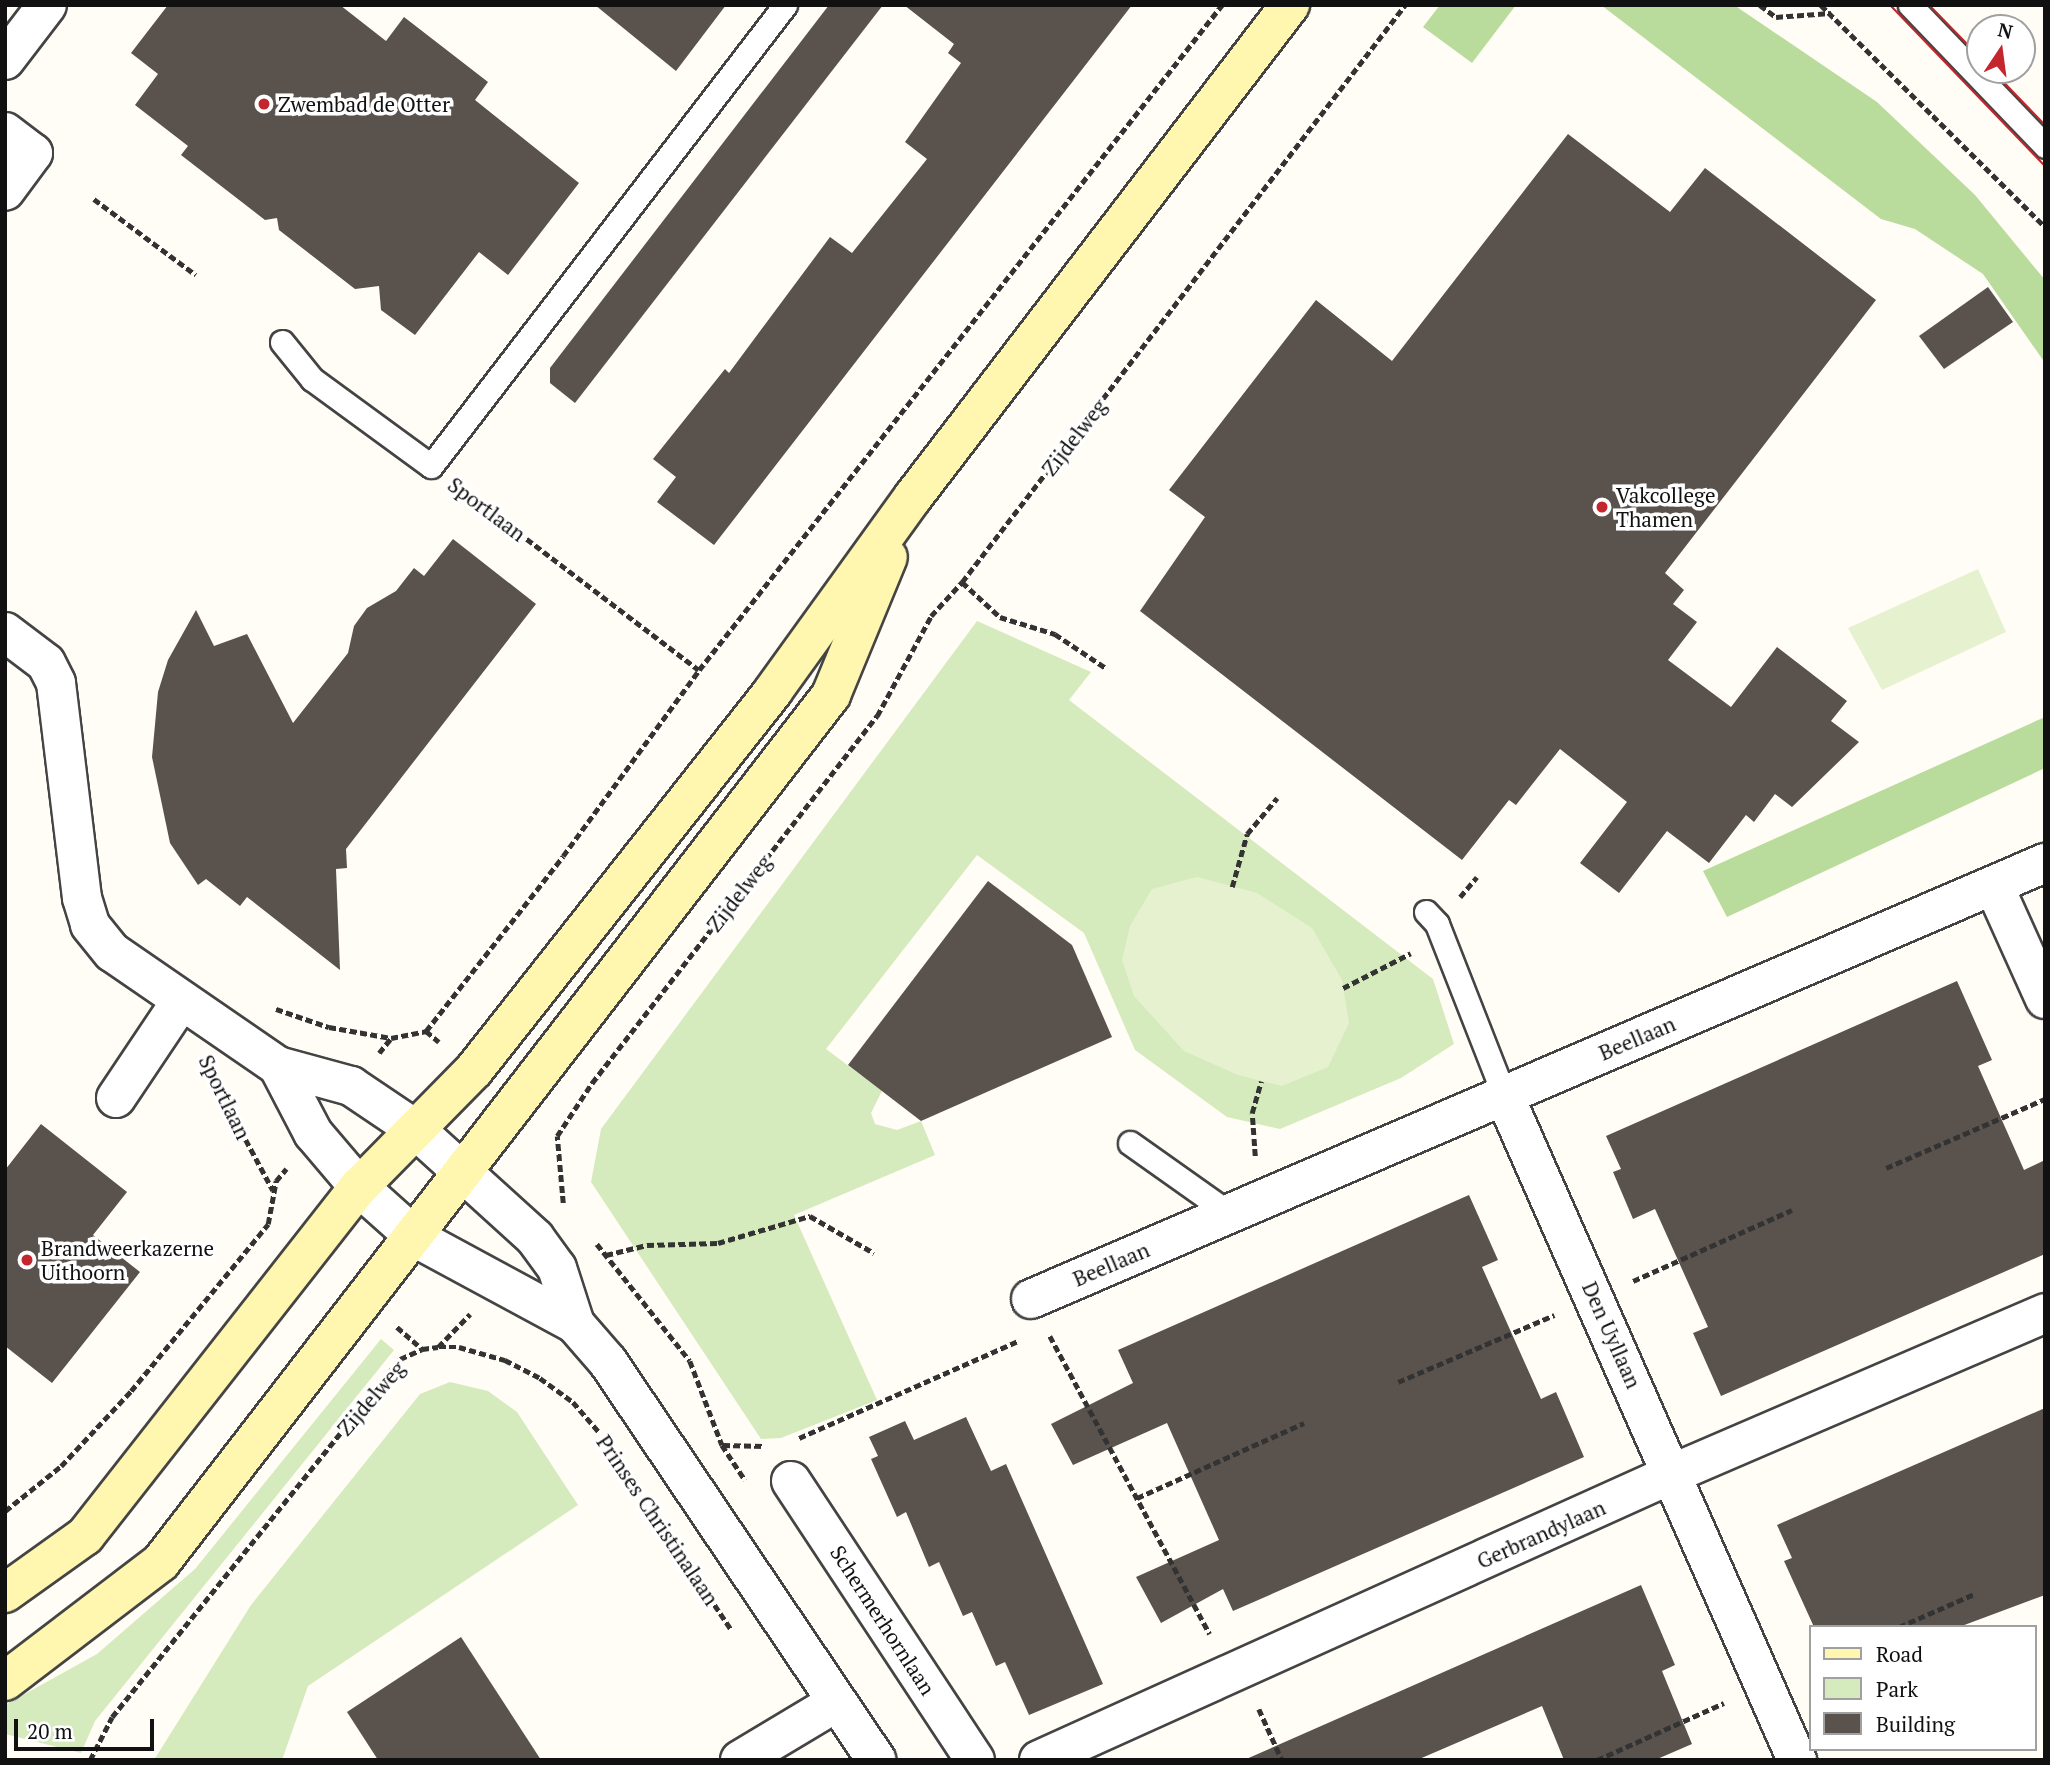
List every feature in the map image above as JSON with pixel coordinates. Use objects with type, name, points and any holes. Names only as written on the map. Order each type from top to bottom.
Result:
[{"type":"main road","points":[[5,1593],[85,1536],[359,1186],[474,1070],[773,691],[913,497],[1290,5]]},
{"type":"main road","points":[[5,1681],[161,1562],[363,1298],[416,1237],[466,1172],[831,695],[913,497]]},
{"type":"street","points":[[5,60],[47,5]]},
{"type":"street","points":[[5,191],[19,143]]},
{"type":"street","name":"Sportlaan","points":[[5,632],[46,663],[55,683],[82,898],[90,925],[113,952],[278,1066],[351,1086],[415,1129],[466,1172]]},
{"type":"street","name":"Beellaan","points":[[1038,1314],[1244,1207],[2045,863]]},
{"type":"street","points":[[1994,886],[2045,999]]},
{"type":"street","points":[[116,1098],[181,1000]]},
{"type":"street","name":"Sportlaan","points":[[278,1066],[313,1133],[359,1186],[416,1237]]},
{"type":"street","name":"Den Uyllaan","points":[[1504,1094],[1674,1473],[1797,1760]]},
{"type":"street","points":[[466,1172],[535,1238],[557,1268],[575,1324]]},
{"type":"street","points":[[416,1237],[575,1324],[608,1362],[876,1760]]},
{"type":"street","name":"Gerbrandylaan","points":[[1039,1760],[1674,1473],[2045,1313]]},
{"type":"street","name":"Schermerhornlaan","points":[[791,1481],[975,1760]]},
{"type":"street","points":[[740,1760],[837,1702]]},
{"type":"lane","points":[[431,466],[785,5]]},
{"type":"lane","points":[[1910,5],[2045,146]]},
{"type":"lane","name":"Sportlaan","points":[[282,342],[312,379],[431,466]]},
{"type":"lane","name":"Den Uyllaan","points":[[1426,912],[1442,937],[1504,1094]]},
{"type":"lane","points":[[1130,1143],[1244,1207]]},
{"type":"path","points":[[351,1086],[391,1038],[426,1031],[563,856],[699,670],[1222,5]]},
{"type":"path","name":"Zijdelweg","points":[[564,1203],[557,1136],[600,1072],[877,716],[931,616],[962,582],[1405,5]]},
{"type":"path","points":[[1760,5],[1776,18],[1830,13]]},
{"type":"path","points":[[1821,5],[2045,227]]},
{"type":"path","points":[[94,199],[196,275]]},
{"type":"path","name":"Sportlaan","points":[[431,466],[699,670]]},
{"type":"path","points":[[962,582],[1000,617],[1055,634],[1107,668]]},
{"type":"path","points":[[1232,887],[1247,834],[1277,798]]},
{"type":"path","points":[[1343,988],[1442,937]]},
{"type":"path","name":"Sportlaan","points":[[206,1062],[274,1191]]},
{"type":"path","points":[[1244,1207],[1252,1113],[1261,1081]]},
{"type":"path","points":[[1886,1168],[2045,1099]]},
{"type":"path","points":[[5,1511],[61,1466],[131,1391],[268,1224],[276,1181],[313,1133]]},
{"type":"path","points":[[535,1238],[564,1203],[572,1213]]},
{"type":"path","points":[[606,1255],[647,1245],[718,1243],[810,1216],[874,1253]]},
{"type":"path","points":[[589,1234],[690,1361],[722,1445],[767,1447]]},
{"type":"path","points":[[438,1348],[498,1284]]},
{"type":"path","points":[[1038,1314],[1137,1498],[1237,1672],[1282,1760]]},
{"type":"path","points":[[791,1442],[1022,1339]]},
{"type":"path","name":"Prinses Christinalaan","points":[[438,1348],[459,1347],[505,1360],[540,1378],[573,1402],[606,1442]]},
{"type":"path","name":"Zijdelweg","points":[[90,1760],[112,1717],[400,1360],[422,1349],[438,1348]]},
{"type":"path","points":[[1137,1498],[1304,1423]]},
{"type":"path","name":"Prinses Christinalaan","points":[[663,1527],[738,1640]]},
{"type":"path","points":[[1904,1625],[1974,1594]]},
{"type":"path","points":[[1597,1760],[1765,1685]]},
{"type":"green space","points":[[1440,5],[1516,5],[1472,63],[1423,27]]},
{"type":"green space","points":[[1601,5],[1734,5],[1877,102],[1975,195],[2045,280],[2045,363],[1983,274],[1915,229],[1881,219]]},
{"type":"green space","points":[[1978,569],[2006,632],[1882,690],[1848,628]]},
{"type":"green space","points":[[977,621],[1091,672],[1069,700],[1433,979],[1454,1044],[1401,1078],[1280,1129],[1227,1117],[1135,1050],[1084,933],[977,855],[826,1049],[882,1091],[871,1113],[875,1124],[897,1130],[921,1121],[935,1155],[794,1215],[877,1400],[781,1438],[761,1439],[591,1182],[601,1129]]},
{"type":"green space","points":[[2045,717],[2045,768],[1727,917],[1703,871]]},
{"type":"green space","points":[[1197,877],[1257,893],[1312,928],[1342,980],[1349,1023],[1328,1067],[1282,1086],[1238,1075],[1184,1051],[1134,996],[1122,960],[1130,926],[1152,889]]},
{"type":"green space","points":[[381,1339],[394,1350],[95,1721],[81,1753],[5,1734],[5,1705],[97,1654],[195,1569]]},
{"type":"green space","points":[[450,1382],[488,1391],[517,1412],[578,1505],[308,1686],[282,1760],[154,1760],[251,1605],[420,1394]]},
{"type":"building","points":[[168,5],[340,5],[386,41],[404,17],[488,82],[475,100],[579,183],[508,275],[479,252],[415,335],[381,310],[379,286],[355,289],[279,230],[277,218],[265,220],[181,155],[188,146],[135,105],[158,74],[131,53]]},
{"type":"building","points":[[595,5],[726,5],[676,71]]},
{"type":"building","points":[[829,5],[883,5],[575,403],[550,383],[550,368]]},
{"type":"building","points":[[904,5],[1132,5],[714,545],[657,502],[676,477],[653,459],[725,369],[729,373],[830,237],[852,253],[927,159],[905,142],[961,63],[948,53],[954,44]]},
{"type":"building","points":[[1568,134],[1670,212],[1705,168],[1876,300],[1665,573],[1684,590],[1673,604],[1697,622],[1668,660],[1731,707],[1777,647],[1847,701],[1831,721],[1859,742],[1792,807],[1775,794],[1754,822],[1746,815],[1709,863],[1667,831],[1619,893],[1580,863],[1627,802],[1560,749],[1516,805],[1509,800],[1462,860],[1140,611],[1205,517],[1169,490],[1316,300],[1392,361]]},
{"type":"building","points":[[1988,287],[2013,322],[1944,369],[1919,336]]},
{"type":"building","points":[[453,539],[536,604],[346,849],[347,868],[336,869],[340,970],[247,897],[240,906],[206,879],[198,885],[170,843],[152,757],[158,692],[168,660],[196,610],[214,646],[247,634],[293,723],[348,653],[354,626],[367,608],[396,591],[414,568],[424,576]]},
{"type":"building","points":[[988,881],[1072,945],[1112,1037],[921,1121],[848,1065]]},
{"type":"building","points":[[1957,981],[1992,1060],[1978,1066],[2024,1170],[2045,1160],[2045,1254],[1721,1396],[1693,1333],[1708,1327],[1655,1209],[1633,1219],[1613,1172],[1621,1169],[1606,1136]]},
{"type":"building","points":[[41,1124],[127,1192],[93,1235],[140,1272],[52,1383],[5,1346],[5,1170]]},
{"type":"building","points":[[1469,1195],[1498,1260],[1482,1267],[1541,1399],[1556,1392],[1584,1457],[1233,1611],[1223,1589],[1161,1623],[1136,1577],[1219,1540],[1167,1423],[1073,1465],[1051,1424],[1133,1383],[1118,1350]]},
{"type":"building","points":[[2045,1408],[2045,1595],[1964,1625],[1813,1625],[1784,1561],[1792,1558],[1777,1525]]},
{"type":"building","points":[[966,1417],[991,1471],[1006,1464],[1103,1684],[1029,1715],[1005,1662],[996,1666],[972,1612],[963,1616],[939,1562],[929,1567],[906,1512],[897,1517],[871,1459],[878,1456],[869,1437],[905,1421],[914,1440]]},
{"type":"building","points":[[1641,1585],[1675,1665],[1662,1671],[1692,1744],[1655,1760],[1564,1760],[1542,1706],[1417,1760],[1244,1760]]},
{"type":"building","points":[[461,1637],[541,1760],[378,1760],[347,1712]]},
{"type":"tram line","points":[[1890,5],[2045,166]]},
{"type":"tram line","points":[[1929,5],[1966,43]]},
{"type":"tram line","points":[[2005,84],[2045,125]]},
{"type":"place","name":"Zwembad de Otter","points":[[264,104]]},
{"type":"place","name":"Vakcollege Thamen","points":[[1602,507]]},
{"type":"place","name":"Brandweerkazerne Uithoorn","points":[[27,1260]]}]
